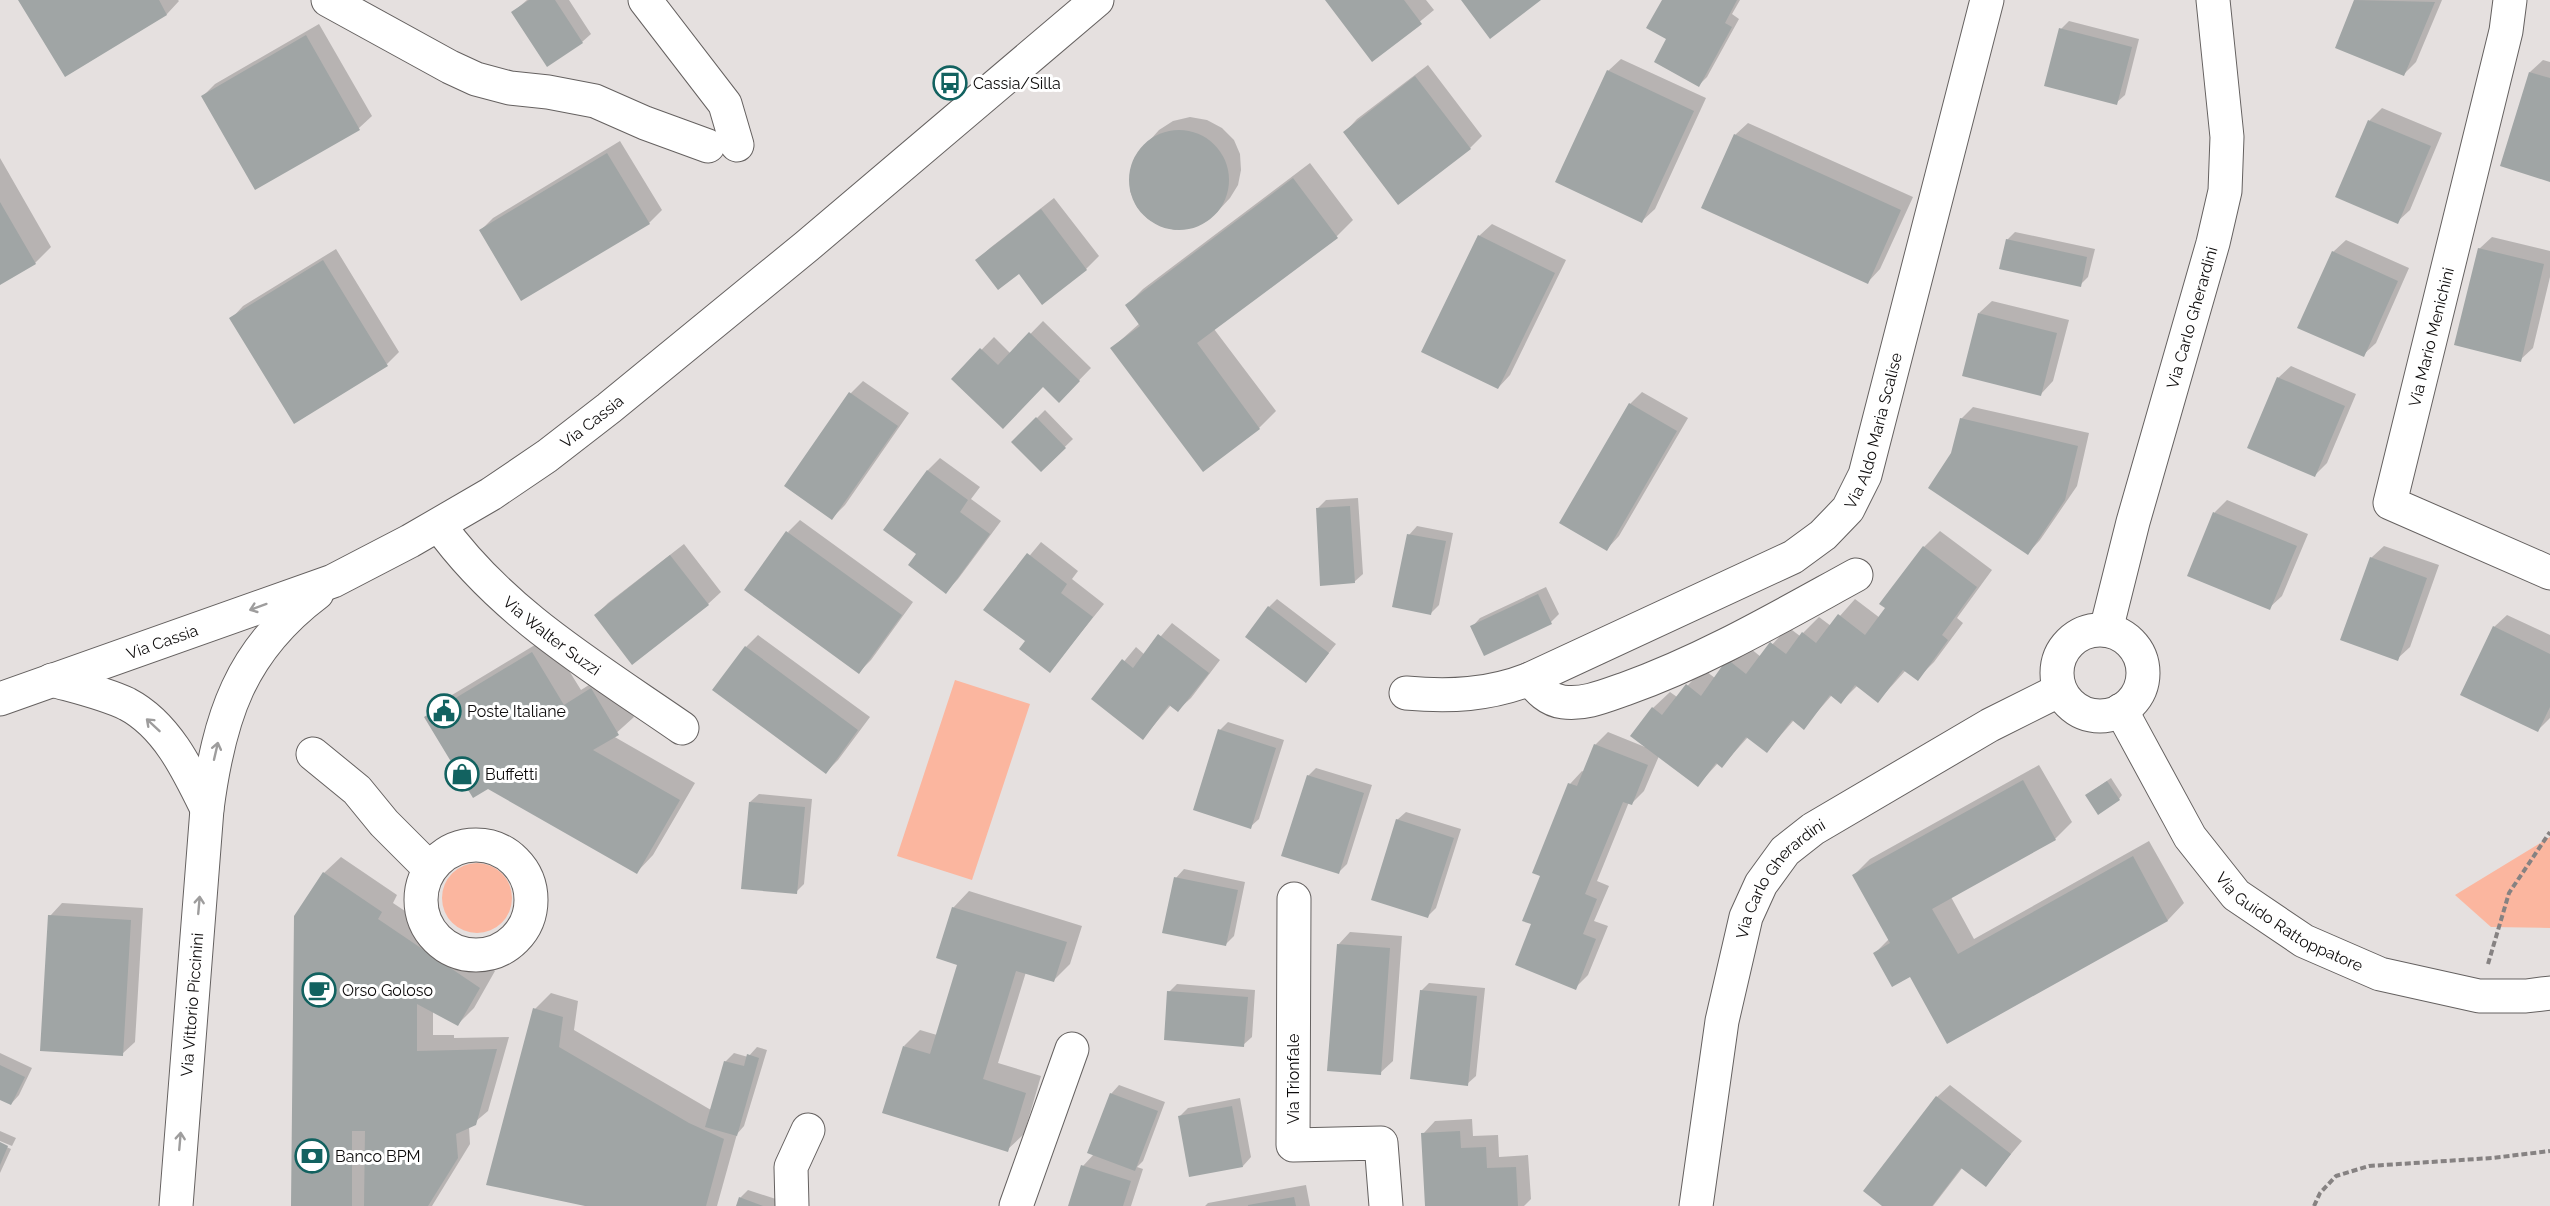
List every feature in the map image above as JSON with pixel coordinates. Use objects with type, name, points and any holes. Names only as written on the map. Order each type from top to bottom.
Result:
[{"type":"street","points":[[328,0],[476,79],[510,88],[595,101],[645,123],[723,146],[725,104],[645,0]]},
{"type":"street","name":"Via Cassia","points":[[0,699],[333,581],[439,525],[526,471],[609,408],[807,246],[1097,0]]},
{"type":"street","name":"Via Aldo Maria Scalise","points":[[1406,693],[1474,695],[1509,687],[1530,679],[1793,557],[1823,535],[1848,509],[1865,475],[1987,0]]},
{"type":"street","name":"Via Carlo Gherardini","points":[[2106,630],[2133,522],[2213,243],[2225,191],[2227,137],[2213,0]]},
{"type":"street","name":"Via Mario Menichini","points":[[2510,0],[2506,31],[2390,503],[2550,573]]},
{"type":"street","name":"Via Walter Suzzi","points":[[439,525],[465,560],[502,598],[561,644],[682,728]]},
{"type":"street","points":[[1530,679],[1552,700],[1575,703],[1592,700],[1672,670],[1722,648],[1856,575]]},
{"type":"street","name":"Via Vittorio Piccinini","points":[[174,1204],[207,809],[211,773],[221,729],[243,675],[268,639],[289,617],[333,581]]},
{"type":"street","points":[[2106,630],[2119,633],[2130,641],[2138,652],[2143,678],[2132,702],[2121,710],[2110,715],[2086,714],[2066,700],[2060,690],[2057,668],[2065,646],[2083,633],[2106,630]]},
{"type":"street","points":[[52,680],[106,696],[129,705],[138,712],[159,730],[183,761],[207,809]]},
{"type":"street","name":"Via Carlo Gherardini","points":[[1696,1206],[1722,1021],[1746,917],[1761,884],[1785,851],[1813,829],[1990,725],[2060,690]]},
{"type":"street","name":"Via Guido Rattoppatore","points":[[2121,710],[2190,837],[2236,895],[2304,941],[2380,974],[2479,996],[2526,996],[2550,993]]},
{"type":"street","points":[[313,754],[357,790],[384,824],[430,869]]},
{"type":"street","name":"Via Trionfale","points":[[1294,899],[1293,1145],[1381,1143],[1386,1206]]},
{"type":"street","points":[[1016,1206],[1072,1049]]},
{"type":"street","points":[[792,1206],[792,1167],[808,1130]]},
{"type":"path","points":[[2479,996],[2509,893],[2550,832]]},
{"type":"path","points":[[2314,1206],[2320,1193],[2337,1176],[2369,1166],[2492,1158],[2550,1151]]},
{"type":"shaded area","points":[[955,680],[1030,704],[972,880],[897,856]]},
{"type":"shaded area","points":[[2550,837],[2550,928],[2491,927],[2455,895]]},
{"type":"shaded area","points":[[477,863],[496,869],[506,879],[512,898],[506,917],[496,927],[477,933],[458,927],[448,917],[442,898],[448,879],[458,869]]},
{"type":"building","points":[[18,0],[159,0],[167,15],[65,77]]},
{"type":"building","points":[[529,0],[555,0],[583,43],[547,67],[511,12]]},
{"type":"building","points":[[1325,0],[1404,0],[1422,24],[1372,62]]},
{"type":"building","points":[[1461,0],[1541,0],[1490,39]]},
{"type":"building","points":[[1662,0],[1737,0],[1725,23],[1732,27],[1699,87],[1654,62],[1666,39],[1646,28]]},
{"type":"building","points":[[2354,0],[2435,2],[2404,76],[2335,48]]},
{"type":"building","points":[[2059,28],[2132,47],[2117,105],[2044,86]]},
{"type":"building","points":[[306,35],[360,130],[255,190],[201,96]]},
{"type":"building","points":[[1607,70],[1694,111],[1642,223],[1555,182]]},
{"type":"building","points":[[2529,72],[2550,78],[2550,182],[2500,166]]},
{"type":"building","points":[[1415,76],[1471,149],[1398,205],[1343,132]]},
{"type":"building","points":[[2368,120],[2431,146],[2398,224],[2335,197]]},
{"type":"building","points":[[1169,130],[1189,130],[1215,144],[1226,161],[1229,180],[1226,199],[1215,216],[1189,230],[1169,230],[1151,222],[1137,208],[1129,190],[1129,170],[1137,152],[1151,138]]},
{"type":"building","points":[[1734,134],[1901,210],[1868,284],[1701,208]]},
{"type":"building","points":[[607,153],[650,224],[521,301],[479,230]]},
{"type":"building","points":[[1293,178],[1338,238],[1197,343],[1260,429],[1203,472],[1110,348],[1140,326],[1125,305]]},
{"type":"building","points":[[0,202],[36,264],[0,285]]},
{"type":"building","points":[[1041,209],[1087,270],[1042,305],[1019,274],[998,290],[975,260]]},
{"type":"building","points":[[1478,235],[1555,273],[1498,389],[1421,352]]},
{"type":"building","points":[[2006,239],[2087,257],[2081,287],[1999,269]]},
{"type":"building","points":[[2478,248],[2544,264],[2521,362],[2454,345]]},
{"type":"building","points":[[2332,251],[2398,281],[2364,357],[2297,328]]},
{"type":"building","points":[[323,260],[388,366],[294,424],[229,318]]},
{"type":"building","points":[[1978,313],[2057,333],[2041,396],[1962,376]]},
{"type":"building","points":[[1029,332],[1080,381],[1059,403],[1043,387],[1003,429],[951,379],[980,348],[998,365]]},
{"type":"building","points":[[2277,377],[2345,406],[2315,477],[2247,448]]},
{"type":"building","points":[[849,392],[898,426],[832,520],[784,486]]},
{"type":"building","points":[[1629,403],[1677,431],[1607,551],[1559,523]]},
{"type":"building","points":[[1036,417],[1066,448],[1041,472],[1011,442]]},
{"type":"building","points":[[1960,418],[2078,446],[2065,500],[2028,555],[1928,488],[1951,453]]},
{"type":"building","points":[[927,470],[968,500],[960,512],[990,534],[946,594],[908,565],[916,554],[883,530]]},
{"type":"building","points":[[1350,506],[1355,583],[1320,586],[1316,508]]},
{"type":"building","points":[[2213,512],[2297,546],[2270,610],[2187,576]]},
{"type":"building","points":[[786,531],[902,615],[859,674],[744,590]]},
{"type":"building","points":[[1407,534],[1446,541],[1431,615],[1392,607]]},
{"type":"building","points":[[1923,546],[1977,587],[1942,635],[1948,640],[1918,681],[1903,670],[1878,703],[1855,685],[1841,704],[1830,695],[1804,730],[1792,720],[1767,753],[1746,737],[1722,768],[1716,763],[1698,787],[1630,736],[1652,707],[1662,715],[1686,684],[1701,696],[1727,659],[1746,674],[1770,642],[1786,654],[1802,632],[1816,643],[1838,614],[1865,635],[1885,608],[1879,604]]},
{"type":"building","points":[[1027,553],[1067,584],[1061,593],[1093,617],[1050,673],[1019,649],[1025,641],[983,610]]},
{"type":"building","points":[[670,555],[709,605],[632,665],[594,615]]},
{"type":"building","points":[[2370,557],[2427,578],[2398,661],[2340,640]]},
{"type":"building","points":[[1538,594],[1552,624],[1484,656],[1470,626]]},
{"type":"building","points":[[1268,606],[1329,653],[1306,683],[1245,637]]},
{"type":"building","points":[[2493,626],[2550,654],[2550,707],[2538,732],[2460,695]]},
{"type":"building","points":[[1158,634],[1209,673],[1178,712],[1169,705],[1143,740],[1091,699],[1122,659],[1133,668]]},
{"type":"building","points":[[745,646],[858,730],[826,774],[712,690]]},
{"type":"building","points":[[532,652],[564,705],[591,688],[619,735],[593,750],[680,800],[637,874],[488,789],[473,798],[424,717]]},
{"type":"building","points":[[1218,729],[1276,748],[1251,829],[1193,810]]},
{"type":"building","points":[[1594,744],[1648,765],[1632,805],[1623,802],[1585,894],[1597,899],[1583,934],[1596,939],[1576,990],[1515,965],[1531,924],[1522,921],[1540,876],[1532,873],[1568,783],[1577,786]]},
{"type":"building","points":[[1307,775],[1364,793],[1339,874],[1281,856]]},
{"type":"building","points":[[2023,780],[2056,840],[1932,909],[1958,954],[2133,856],[2168,921],[1947,1044],[1910,977],[1892,987],[1873,953],[1890,943],[1852,875]]},
{"type":"building","points":[[2107,781],[2120,800],[2098,815],[2085,795]]},
{"type":"building","points":[[749,802],[805,807],[797,894],[741,889]]},
{"type":"building","points":[[1396,819],[1454,838],[1428,918],[1371,900]]},
{"type":"building","points":[[323,872],[382,912],[378,919],[480,988],[458,1026],[417,1004],[417,1051],[497,1049],[476,1125],[456,1134],[458,1158],[428,1206],[364,1206],[365,1131],[352,1131],[352,1206],[291,1206],[294,916]]},
{"type":"building","points":[[1174,877],[1238,890],[1226,946],[1162,933]]},
{"type":"building","points":[[952,907],[1067,942],[1054,982],[1016,971],[983,1079],[1026,1093],[1008,1152],[882,1113],[903,1046],[930,1054],[957,965],[936,958]]},
{"type":"building","points":[[48,915],[131,920],[123,1056],[40,1051]]},
{"type":"building","points":[[1337,944],[1390,948],[1381,1075],[1327,1071]]},
{"type":"building","points":[[1420,990],[1477,996],[1468,1086],[1410,1079]]},
{"type":"building","points":[[1167,991],[1248,997],[1244,1047],[1164,1040]]},
{"type":"building","points":[[533,1008],[563,1017],[559,1047],[689,1123],[724,1139],[706,1206],[585,1206],[486,1185]]},
{"type":"building","points":[[747,1054],[759,1058],[737,1136],[705,1127],[724,1061],[744,1066]]},
{"type":"building","points":[[0,1065],[25,1077],[11,1105],[0,1100]]},
{"type":"building","points":[[1110,1093],[1158,1111],[1135,1171],[1087,1153]]},
{"type":"building","points":[[1936,1096],[2011,1154],[1986,1187],[1961,1168],[1932,1206],[1882,1206],[1863,1191]]},
{"type":"building","points":[[1232,1106],[1243,1167],[1189,1177],[1178,1116]]},
{"type":"building","points":[[1460,1131],[1461,1148],[1486,1147],[1487,1168],[1516,1167],[1518,1206],[1425,1206],[1421,1133]]},
{"type":"building","points":[[0,1142],[8,1146],[0,1165]]},
{"type":"building","points":[[1081,1165],[1131,1181],[1123,1206],[1068,1206]]},
{"type":"building","points":[[739,1197],[763,1206],[736,1206]]},
{"type":"building","points":[[1294,1197],[1296,1206],[1248,1206],[1248,1205]]},
{"type":"place","name":"Cassia/Silla","points":[[950,83]]},
{"type":"place","name":"Poste Italiane","points":[[444,711]]},
{"type":"place","name":"Buffetti","points":[[462,774]]},
{"type":"place","name":"Orso Goloso","points":[[319,990]]},
{"type":"place","name":"Banco BPM","points":[[312,1156]]}]
